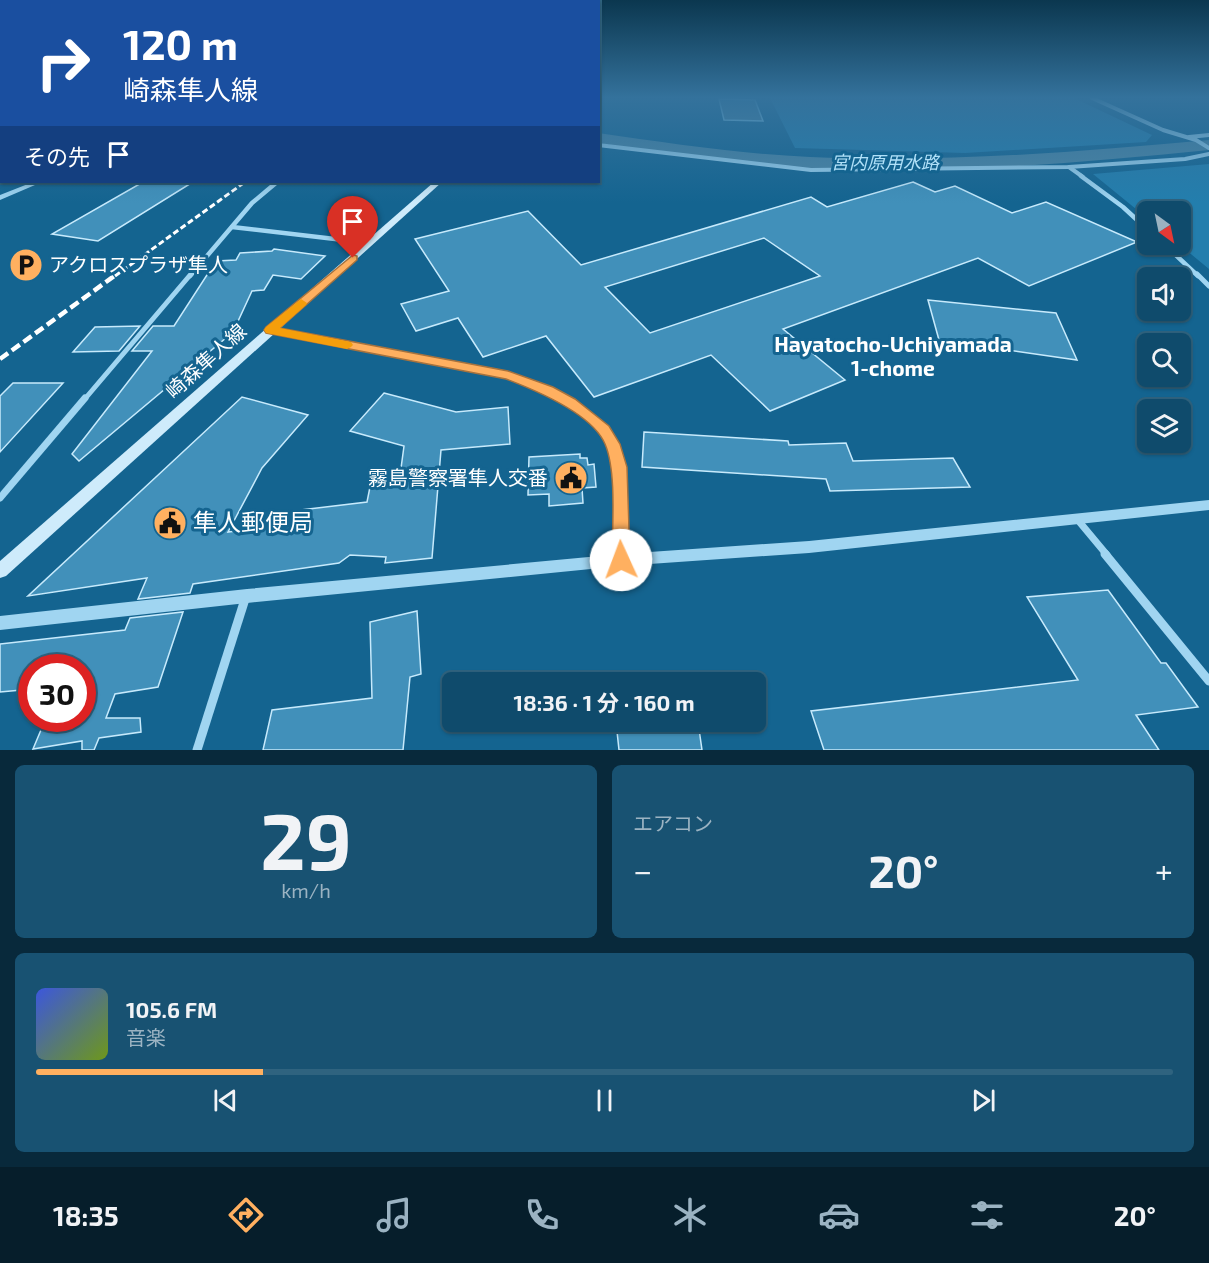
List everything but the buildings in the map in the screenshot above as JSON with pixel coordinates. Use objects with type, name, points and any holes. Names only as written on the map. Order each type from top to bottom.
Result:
[{"type":"main road","name":"崎森隼人線","points":[[0,571],[437,183]]},
{"type":"street","points":[[1174,133],[1188,137],[1209,148]]},
{"type":"street","points":[[1188,137],[1209,135]]},
{"type":"street","points":[[600,145],[811,170],[1070,167],[1185,159],[1209,154]]},
{"type":"street","points":[[1070,167],[1137,220]]},
{"type":"street","points":[[0,198],[36,183]]},
{"type":"street","points":[[0,498],[252,203],[276,183]]},
{"type":"street","points":[[232,227],[369,243]]},
{"type":"street","points":[[1176,255],[1209,286]]},
{"type":"street","points":[[270,330],[508,375],[548,390],[570,402],[604,430],[613,444],[619,467],[621,560]]},
{"type":"street","points":[[0,623],[247,596],[621,560],[809,547],[1209,505]]},
{"type":"street","points":[[1077,519],[1209,681]]},
{"type":"street","points":[[197,750],[247,596]]},
{"type":"shaded area","points":[[788,133],[1148,133],[1152,135],[1146,142],[965,153],[795,148]]},
{"type":"shaded area","points":[[1209,164],[1209,269],[1191,254],[1191,201],[1137,201],[1137,210],[1093,174]]},
{"type":"waterway","name":"宮内原用水路","points":[[600,138],[732,157],[811,163],[930,163],[1104,155],[1209,145]]},
{"type":"railway","points":[[115,276],[244,183]]},
{"type":"railway","points":[[0,359],[117,274]]},
{"type":"slow traffic","points":[[301,303],[270,330],[347,345]]},
{"type":"place","name":"アクロスプラザ隼人","points":[[26,265]]},
{"type":"place","name":"霧島警察署隼人交番","points":[[571,478]]},
{"type":"place","name":"隼人郵便局","points":[[170,523]]},
{"type":"district","name":"Hayatocho-Uchiyamada 1-chome","points":[[893,357]]},
{"type":"route","points":[[353,258],[270,330],[508,375],[548,390],[570,402],[591,417],[604,430],[613,444],[619,467],[621,560]]}]
